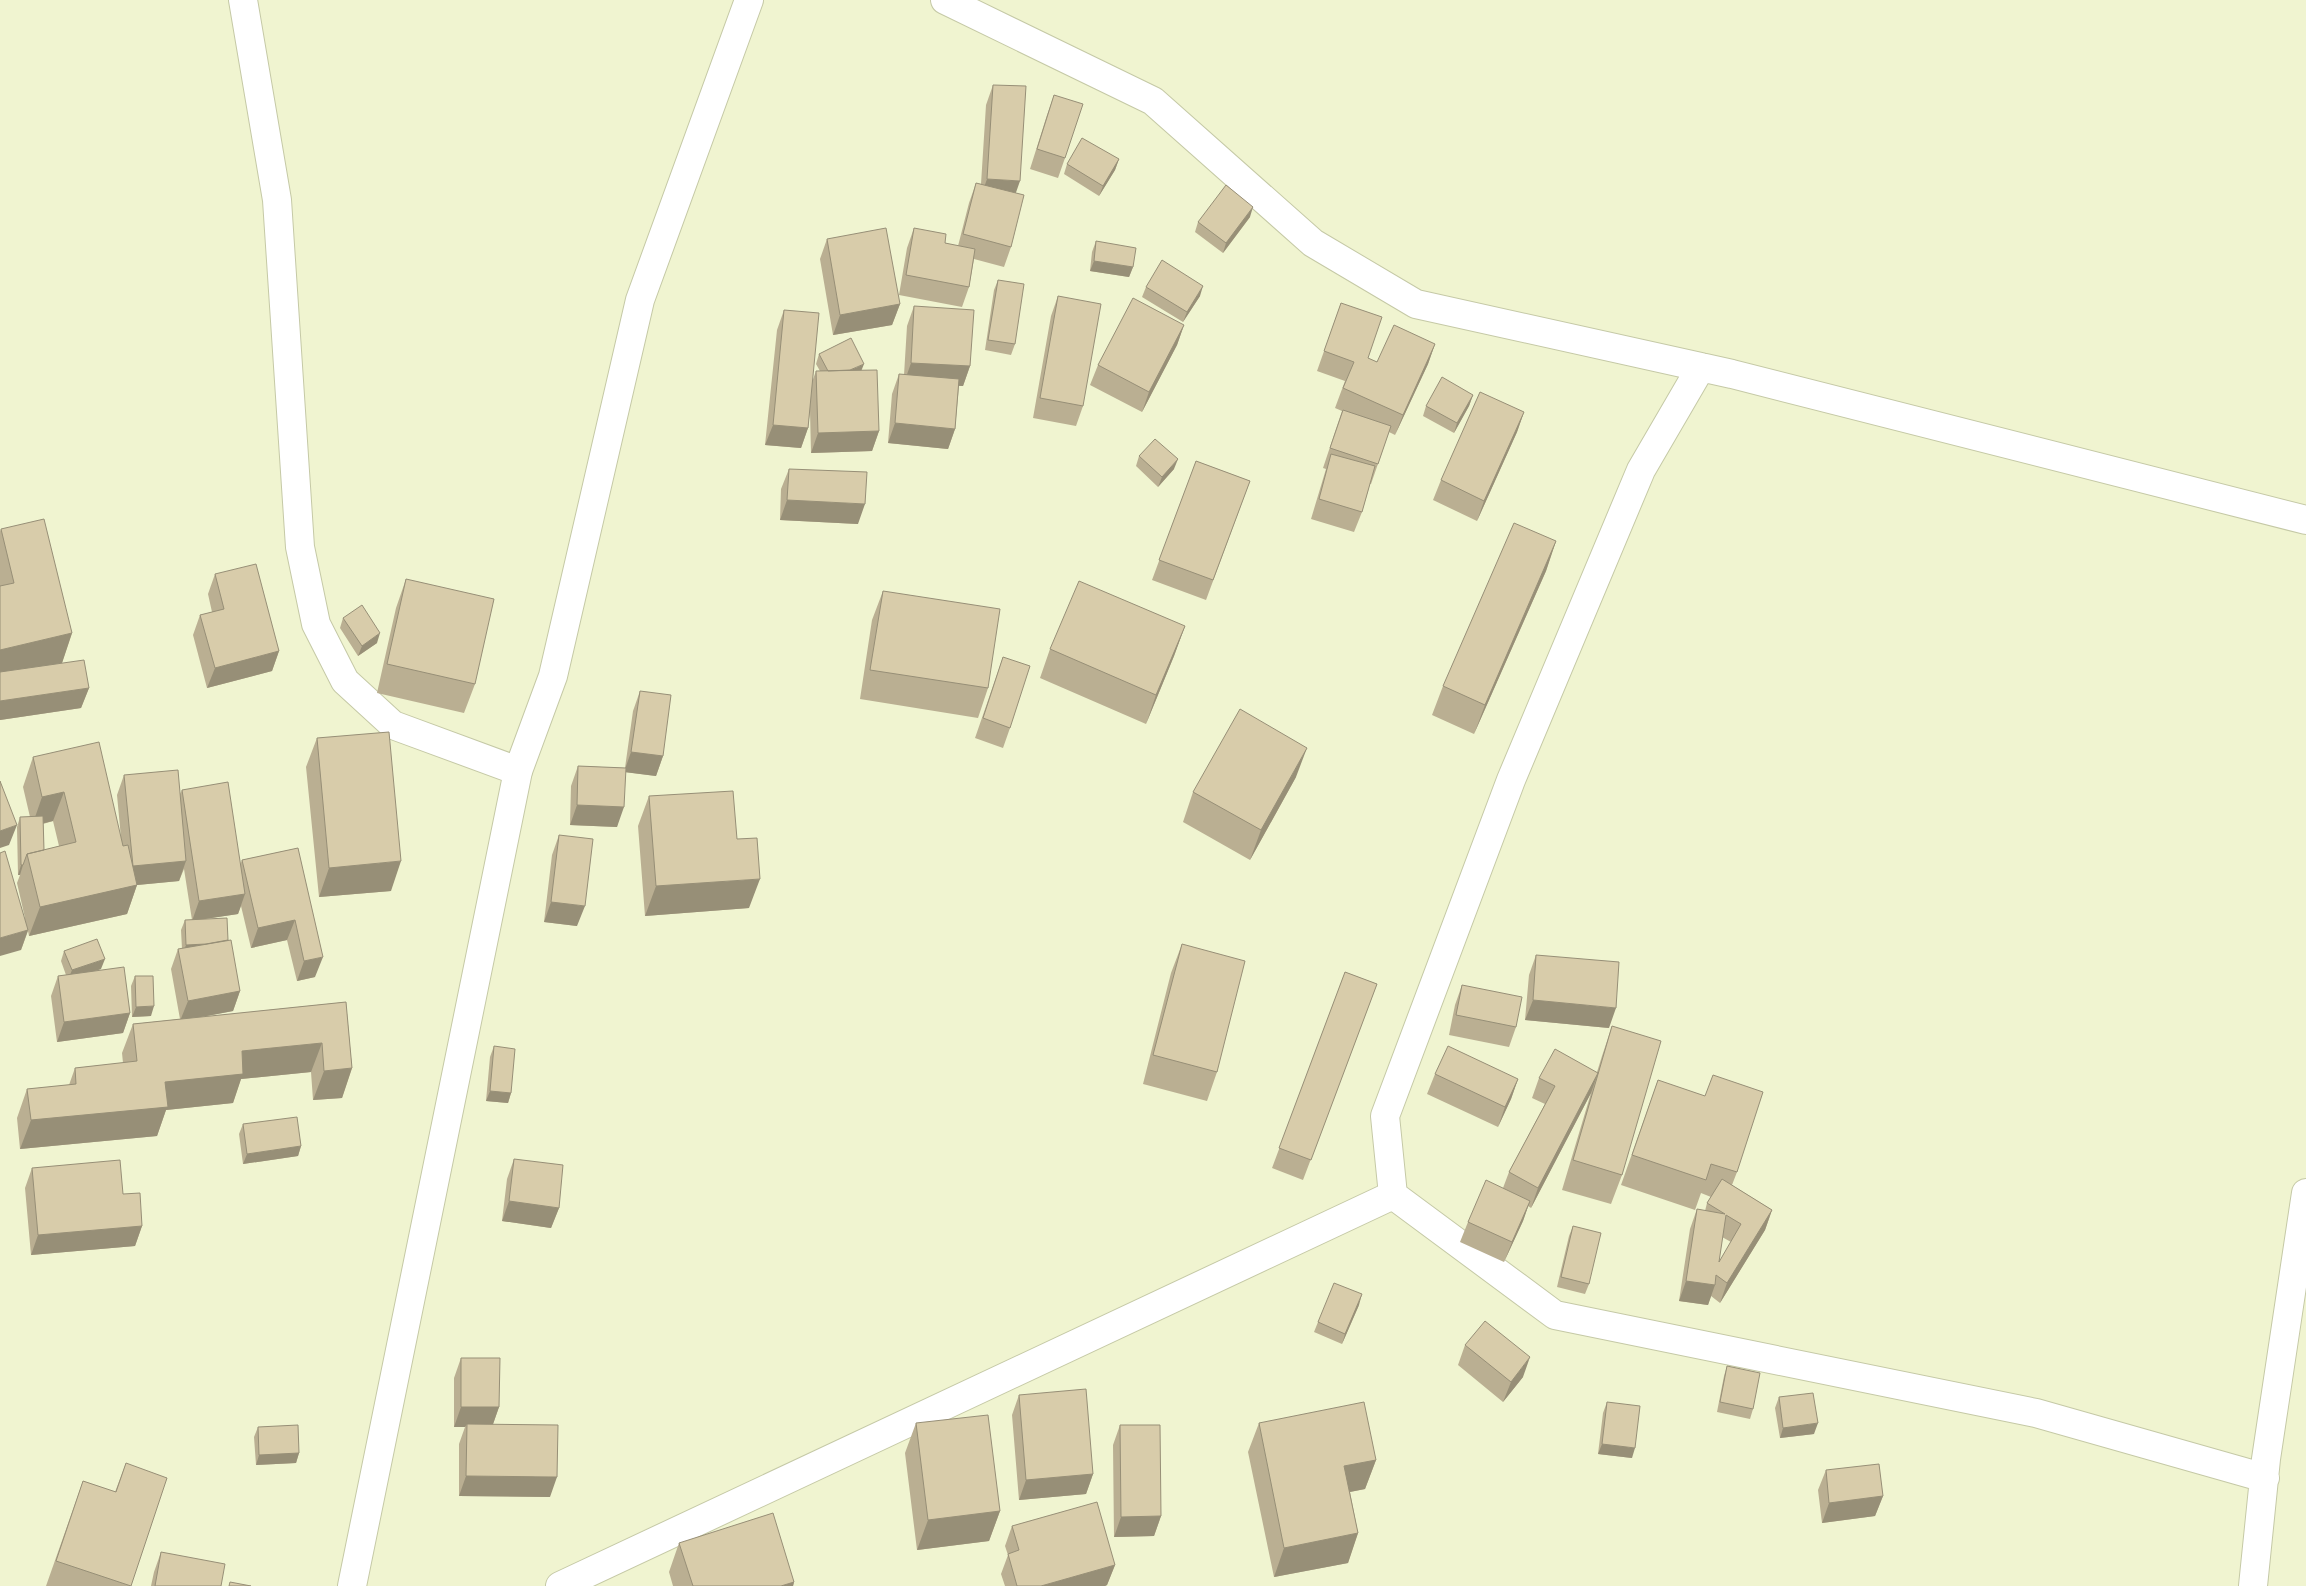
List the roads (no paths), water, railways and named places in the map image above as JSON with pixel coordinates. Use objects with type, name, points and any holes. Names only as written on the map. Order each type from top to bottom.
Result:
[{"type":"street","points":[[243,0],[277,200],[300,547],[316,624],[344,681],[393,725],[518,771]]},
{"type":"street","points":[[352,1586],[518,771],[553,676],[640,300],[749,0]]},
{"type":"street","points":[[945,0],[1153,101],[1312,243],[1416,304],[1701,367],[2306,520]]},
{"type":"street","points":[[1701,367],[1640,470],[1511,780],[1385,1116],[1393,1195],[1555,1315],[2036,1413],[2265,1478]]},
{"type":"street","points":[[2253,1586],[2265,1478],[2306,1193]]},
{"type":"street","points":[[560,1586],[1393,1195]]}]
